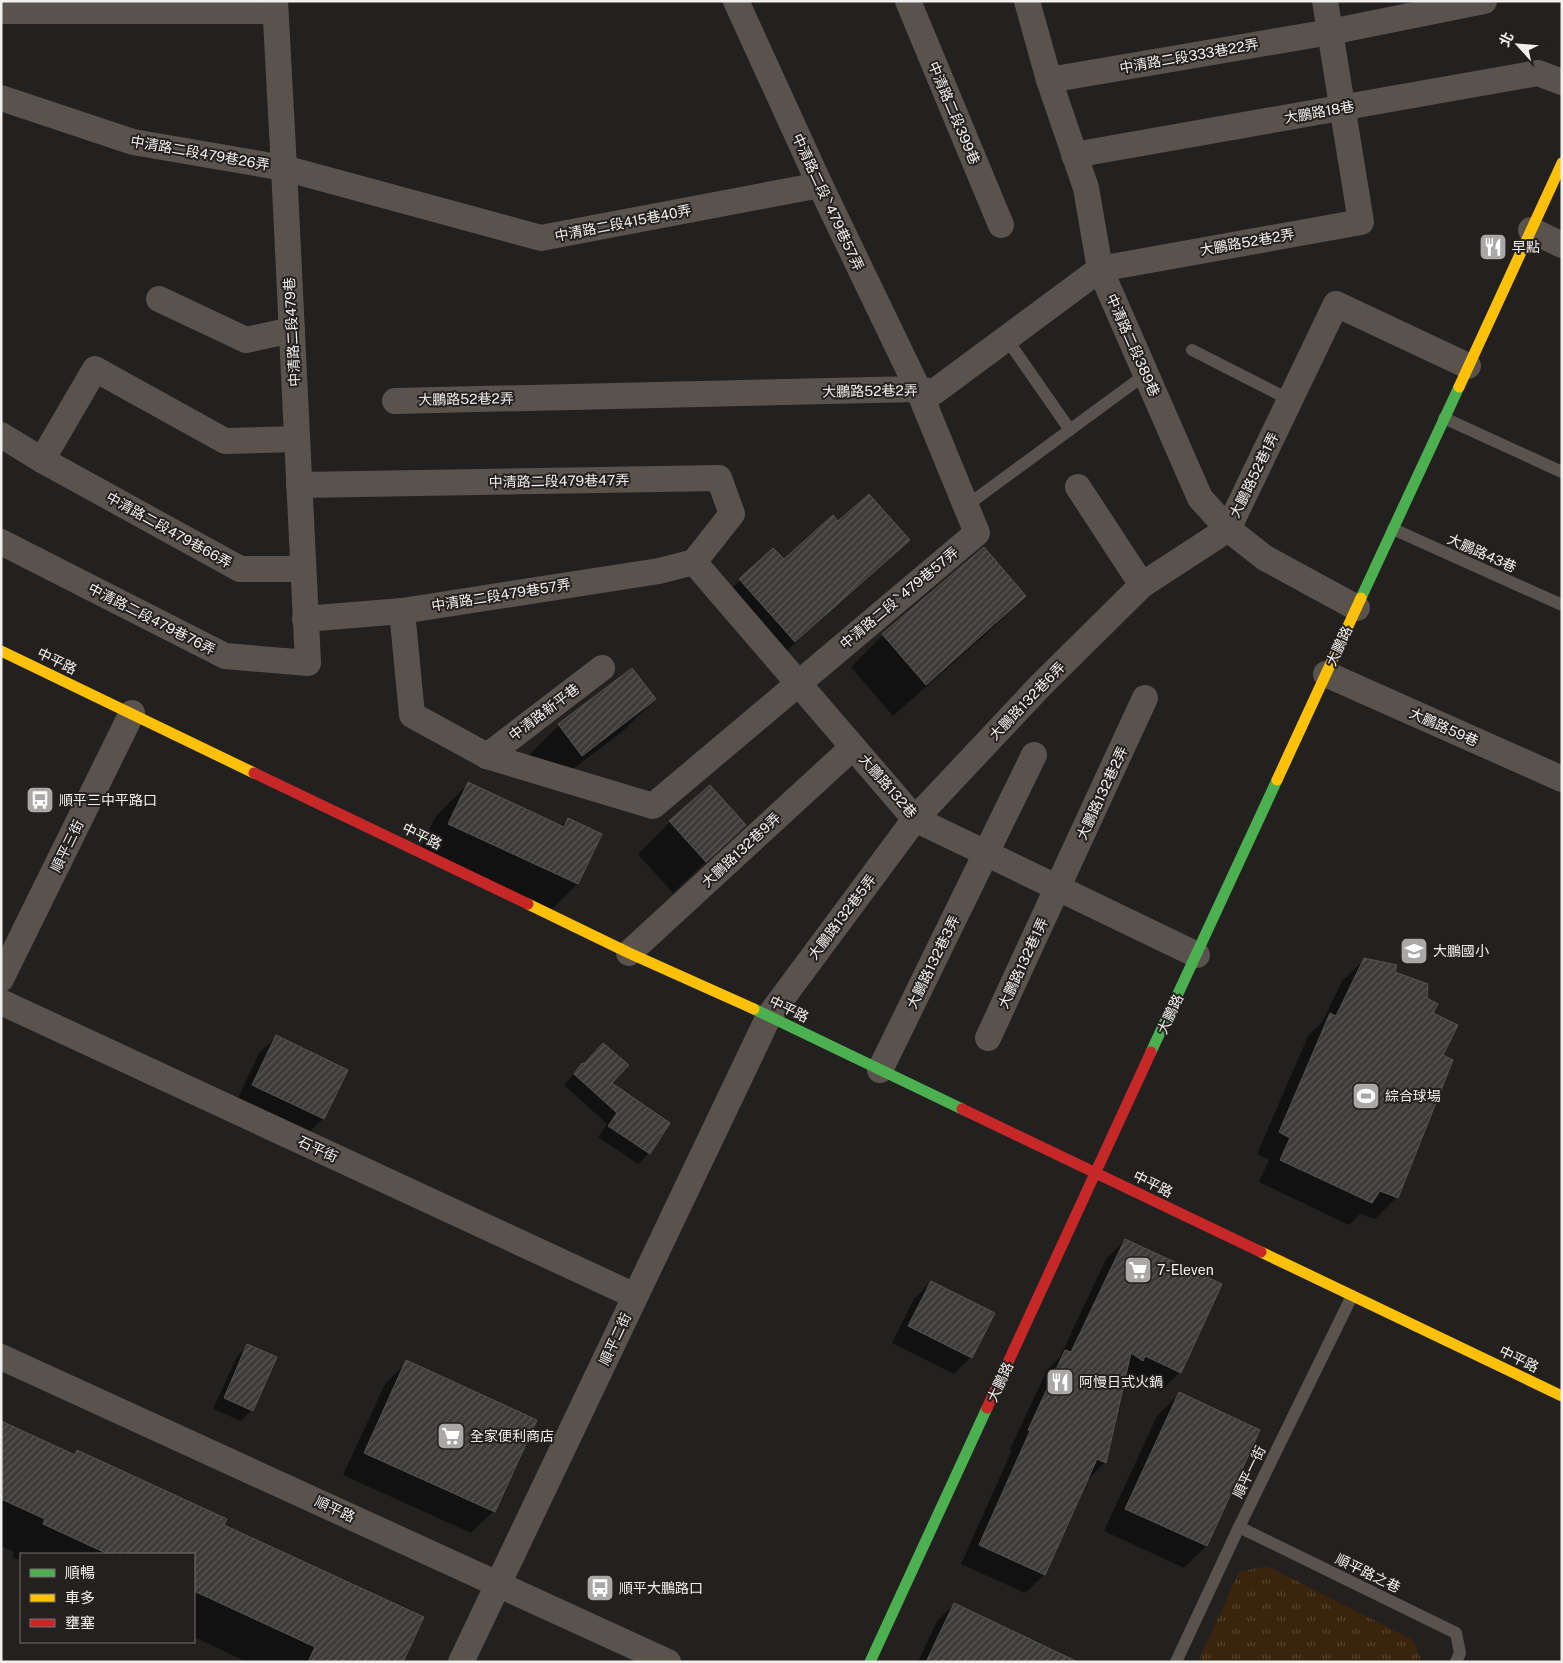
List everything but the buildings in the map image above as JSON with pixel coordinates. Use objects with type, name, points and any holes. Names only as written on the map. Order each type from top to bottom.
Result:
[{"type":"street","name":"中清路二段ˋ479巷57弄","points":[[402,611],[412,715],[487,756],[653,806],[977,534],[918,389],[820,185],[736,1]]},
{"type":"street","name":"中清路二段399巷","points":[[908,1],[1001,225]]},
{"type":"street","name":"中清路二段389巷","points":[[1027,1],[1049,80],[1086,188],[1100,269],[1200,498],[1228,529],[1265,558],[1357,608]]},
{"type":"street","points":[[1325,1],[1341,108]]},
{"type":"street","name":"中清路二段333巷22弄","points":[[1049,80],[1330,32],[1484,1]]},
{"type":"street","points":[[1,11],[275,6]]},
{"type":"street","name":"中清路二段479巷","points":[[275,6],[308,663]]},
{"type":"street","name":"大鵬路18巷","points":[[1074,155],[1538,73],[1562,82]]},
{"type":"street","name":"中清路二段479巷26弄","points":[[1,98],[133,142],[284,168]]},
{"type":"street","name":"大鵬路52巷2弄","points":[[396,401],[918,389],[934,392],[1100,269],[1361,222],[1341,108]]},
{"type":"street","name":"大鵬路","points":[[870,1662],[1562,163]]},
{"type":"street","name":"中清路二段415巷40弄","points":[[284,168],[541,238],[820,185]]},
{"type":"street","points":[[1531,230],[1562,245]]},
{"type":"street","points":[[159,299],[246,340],[292,330]]},
{"type":"street","name":"大鵬路52巷1弄","points":[[1142,585],[1228,529],[1336,304],[1468,366]]},
{"type":"street","points":[[42,460],[95,369],[225,441],[297,439]]},
{"type":"street","name":"中清路二段479巷66弄","points":[[1,435],[42,460],[240,570],[303,570]]},
{"type":"street","name":"中清路二段479巷47弄","points":[[299,486],[719,478],[732,514],[694,562]]},
{"type":"street","points":[[1078,487],[1142,585]]},
{"type":"street","name":"中清路二段479巷76弄","points":[[1,542],[225,656],[308,663]]},
{"type":"street","name":"中清路二段479巷57弄","points":[[305,620],[402,611],[659,571],[694,562]]},
{"type":"street","name":"大鵬路132巷","points":[[694,562],[915,819],[1197,954]]},
{"type":"street","name":"大鵬路132巷6弄","points":[[915,819],[1040,686],[1142,585]]},
{"type":"street","name":"中平路","points":[[1,651],[629,953],[769,1016],[1562,1396]]},
{"type":"street","name":"中清路新平巷","points":[[487,756],[602,668]]},
{"type":"street","name":"大鵬路59巷","points":[[1326,674],[1562,779]]},
{"type":"street","name":"大鵬路132巷2弄","points":[[1058,888],[1145,698]]},
{"type":"street","name":"順平三街","points":[[1,978],[132,713]]},
{"type":"street","name":"大鵬路132巷9弄","points":[[629,953],[853,746]]},
{"type":"street","name":"大鵬路132巷3弄","points":[[880,1070],[1034,755]]},
{"type":"street","name":"大鵬路132巷5弄","points":[[769,1016],[915,819]]},
{"type":"street","name":"大鵬路132巷1弄","points":[[988,1038],[1058,888]]},
{"type":"street","name":"石平街","points":[[1,1002],[635,1296]]},
{"type":"street","name":"順平二街","points":[[461,1662],[769,1016]]},
{"type":"street","name":"順平路","points":[[1,1357],[668,1662]]},
{"type":"lane","points":[[1006,338],[1070,430]]},
{"type":"lane","points":[[1192,350],[1290,400]]},
{"type":"lane","points":[[966,506],[1146,374]]},
{"type":"lane","points":[[1444,418],[1562,472]]},
{"type":"lane","name":"大鵬路43巷","points":[[1393,529],[1561,603]]},
{"type":"lane","name":"順平一街","points":[[1176,1662],[1239,1527],[1352,1296]]},
{"type":"lane","name":"順平路之巷","points":[[1239,1527],[1456,1633],[1460,1653],[1456,1662]]},
{"type":"green space","points":[[1267,1566],[1413,1640],[1422,1662],[1198,1662],[1239,1572]]},
{"type":"traffic: fast","points":[[1361,598],[1459,387]]},
{"type":"traffic: fast","points":[[1151,1052],[1277,780]]},
{"type":"traffic: fast","points":[[754,1009],[962,1109]]},
{"type":"traffic: fast","points":[[870,1662],[987,1408]]},
{"type":"traffic: slow","points":[[1459,387],[1562,163]]},
{"type":"traffic: slow","points":[[1277,780],[1361,598]]},
{"type":"traffic: slow","points":[[1,651],[254,773]]},
{"type":"traffic: slow","points":[[528,904],[629,953],[754,1009]]},
{"type":"traffic: slow","points":[[1261,1252],[1562,1396]]},
{"type":"traffic: jam","points":[[254,773],[528,904]]},
{"type":"traffic: jam","points":[[987,1408],[1151,1052]]},
{"type":"traffic: jam","points":[[962,1109],[1261,1252]]},
{"type":"place","name":"早點","points":[[1493,247]]},
{"type":"place","name":"順平三中平路口","points":[[40,800]]},
{"type":"place","name":"大鵬國小","points":[[1414,951]]},
{"type":"place","name":"綜合球場","points":[[1366,1096]]},
{"type":"place","name":"7-Eleven","points":[[1138,1270]]},
{"type":"place","name":"阿慢日式火鍋","points":[[1060,1382]]},
{"type":"place","name":"全家便利商店","points":[[451,1436]]},
{"type":"place","name":"順平大鵬路口","points":[[600,1588]]}]
